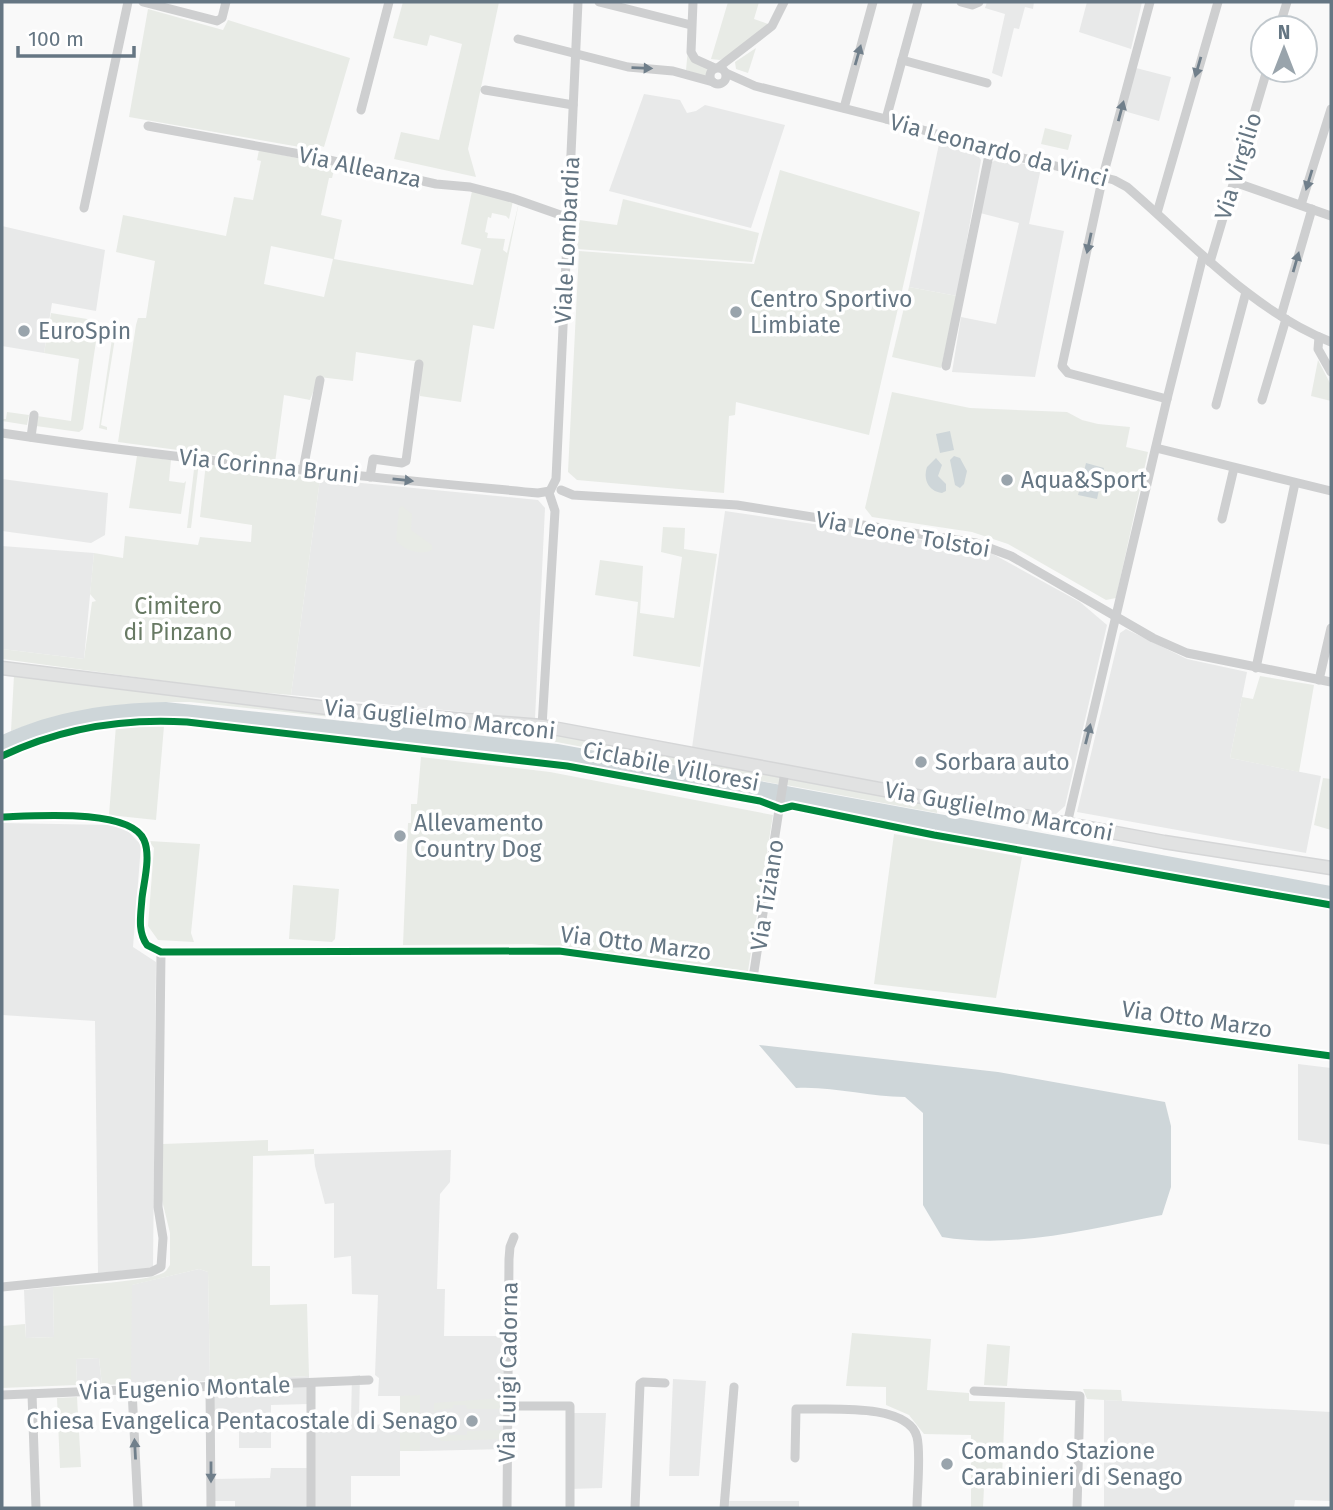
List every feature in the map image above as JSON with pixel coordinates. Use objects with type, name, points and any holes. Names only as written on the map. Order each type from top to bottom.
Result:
[{"type":"street","points":[[84,208],[128,2]]},
{"type":"street","points":[[143,2],[156,3],[219,21],[226,2]]},
{"type":"street","points":[[361,110],[389,2]]},
{"type":"street","name":"Viale Lombardia","points":[[542,726],[556,493],[578,2]]},
{"type":"street","points":[[599,2],[616,4],[691,25]]},
{"type":"street","points":[[693,2],[693,56],[720,74],[729,59],[775,24],[784,2]]},
{"type":"street","points":[[844,108],[873,2]]},
{"type":"street","points":[[886,119],[918,2]]},
{"type":"street","points":[[961,2],[972,5],[979,2]]},
{"type":"street","points":[[1150,2],[1103,176],[1063,369],[1068,373],[1167,399]]},
{"type":"street","points":[[1157,213],[1218,2]]},
{"type":"street","name":"Via Leonardo da Vinci","points":[[518,39],[628,67],[720,74],[990,150],[1103,176],[1127,187],[1246,292],[1318,337],[1331,340],[1324,359]]},
{"type":"street","points":[[902,60],[988,83]]},
{"type":"street","name":"Via Virgilio","points":[[1206,259],[1234,182],[1263,84]]},
{"type":"street","points":[[485,90],[573,106]]},
{"type":"street","points":[[1301,205],[1331,109]]},
{"type":"street","name":"Via Alleanza","points":[[148,126],[311,156],[436,184],[470,187],[569,218]]},
{"type":"street","points":[[946,366],[990,150]]},
{"type":"street","points":[[1234,182],[1331,216]]},
{"type":"street","points":[[1262,400],[1312,209]]},
{"type":"street","points":[[1066,824],[1167,399],[1206,259]]},
{"type":"street","points":[[1216,405],[1246,292]]},
{"type":"street","points":[[1318,337],[1318,349],[1331,372]]},
{"type":"street","points":[[370,477],[373,459],[402,463],[406,461],[419,364]]},
{"type":"street","points":[[303,470],[320,380]]},
{"type":"street","points":[[31,438],[34,415]]},
{"type":"street","name":"Via Corinna Bruni","points":[[2,433],[303,470],[538,494],[556,493]]},
{"type":"street","points":[[1156,449],[1331,491]]},
{"type":"street","points":[[1222,519],[1234,468]]},
{"type":"street","points":[[1256,668],[1295,483]]},
{"type":"street","name":"Via Leone Tolstoi","points":[[556,493],[737,505],[976,543],[1011,556],[1153,638],[1187,653],[1331,682]]},
{"type":"street","points":[[1319,680],[1331,628]]},
{"type":"street","name":"Via Guglielmo Marconi","points":[[2,668],[317,707],[542,726],[785,776],[1164,842],[1331,868]]},
{"type":"street","name":"Via Tiziano","points":[[753,978],[785,776]]},
{"type":"street","points":[[2,817],[85,816],[107,819],[134,827],[144,838],[146,853],[140,930],[147,945],[161,952],[158,1207],[163,1238],[161,1267],[151,1272],[2,1287]]},
{"type":"street","name":"Via Otto Marzo","points":[[161,952],[547,950],[1331,1055]]},
{"type":"street","name":"Via Luigi Cadorna","points":[[507,1508],[509,1259],[514,1237]]},
{"type":"street","name":"Via Eugenio Montale","points":[[2,1395],[369,1380]]},
{"type":"street","points":[[311,1382],[311,1508]]},
{"type":"street","points":[[635,1508],[640,1384],[665,1383]]},
{"type":"street","points":[[210,1387],[211,1508]]},
{"type":"street","points":[[724,1508],[734,1387]]},
{"type":"street","points":[[132,1390],[138,1508]]},
{"type":"street","points":[[974,1391],[1080,1396],[1077,1508]]},
{"type":"street","points":[[32,1394],[36,1508]]},
{"type":"street","points":[[507,1406],[570,1406],[570,1508]]},
{"type":"street","points":[[795,1458],[796,1409],[887,1412],[903,1418],[911,1425],[917,1438],[918,1508]]},
{"type":"shaded area","points":[[987,2],[1034,2],[1033,9],[1025,7],[1019,29],[1014,28],[1002,77],[992,73],[1005,14],[985,8]]},
{"type":"shaded area","points":[[1087,2],[1142,2],[1131,49],[1079,32]]},
{"type":"shaded area","points":[[1136,68],[1171,77],[1159,121],[1124,111]]},
{"type":"shaded area","points":[[644,94],[680,100],[687,113],[705,105],[785,125],[751,228],[609,191]]},
{"type":"shaded area","points":[[939,144],[976,153],[981,160],[957,296],[909,287]]},
{"type":"shaded area","points":[[1000,158],[1041,168],[1029,224],[1064,231],[1035,377],[952,372],[961,317],[996,324],[1019,223],[980,213],[992,162]]},
{"type":"shaded area","points":[[2,226],[105,250],[96,311],[52,303],[44,353],[2,346]]},
{"type":"shaded area","points":[[950,431],[954,450],[940,453],[936,434]]},
{"type":"shaded area","points":[[954,456],[960,458],[967,471],[964,484],[960,488],[955,485],[950,460]]},
{"type":"shaded area","points":[[936,458],[942,465],[938,476],[946,484],[946,491],[942,493],[933,490],[926,480],[927,467]]},
{"type":"shaded area","points":[[1086,463],[1104,468],[1097,499],[1078,495]]},
{"type":"shaded area","points":[[2,479],[108,493],[105,535],[91,543],[2,531]]},
{"type":"shaded area","points":[[320,479],[538,500],[545,508],[535,719],[291,695]]},
{"type":"shaded area","points":[[725,511],[964,546],[991,553],[1080,602],[1107,625],[1065,806],[1056,814],[692,748]]},
{"type":"shaded area","points":[[2,546],[94,553],[84,659],[2,649]]},
{"type":"shaded area","points":[[1126,629],[1187,659],[1247,672],[1230,758],[1321,776],[1306,853],[1077,812],[1120,633]]},
{"type":"shaded area","points":[[166,702],[558,744],[1331,886],[1331,902],[567,763],[200,719],[124,719],[74,726],[50,732],[2,751],[2,735],[62,714],[124,704]]},
{"type":"shaded area","points":[[2,823],[112,825],[126,829],[141,845],[133,947],[156,962],[153,1268],[98,1273],[95,1021],[2,1015]]},
{"type":"shaded area","points":[[759,1045],[998,1072],[1165,1102],[1171,1126],[1171,1187],[1162,1215],[1025,1239],[997,1241],[942,1237],[923,1205],[923,1113],[905,1097],[796,1088]]},
{"type":"shaded area","points":[[1298,1064],[1331,1068],[1331,1145],[1298,1140]]},
{"type":"shaded area","points":[[451,1150],[450,1182],[440,1194],[437,1289],[445,1289],[444,1336],[507,1336],[506,1449],[420,1451],[419,1396],[378,1396],[379,1378],[375,1375],[378,1295],[352,1294],[351,1256],[334,1258],[334,1203],[325,1204],[314,1154]]},
{"type":"shaded area","points":[[199,1269],[208,1272],[210,1381],[131,1384],[131,1285]]},
{"type":"shaded area","points":[[53,1287],[54,1337],[26,1338],[24,1290]]},
{"type":"shaded area","points":[[99,1358],[102,1385],[77,1385],[76,1359]]},
{"type":"shaded area","points":[[360,1375],[359,1415],[364,1425],[400,1424],[400,1476],[351,1476],[351,1508],[235,1508],[235,1501],[213,1501],[213,1479],[270,1478],[271,1468],[311,1468],[312,1419],[351,1419],[352,1376]]},
{"type":"shaded area","points":[[309,1376],[309,1404],[271,1405],[271,1448],[239,1448],[239,1415],[212,1414],[212,1381]]},
{"type":"shaded area","points":[[673,1379],[706,1381],[699,1476],[669,1476]]},
{"type":"shaded area","points":[[1104,1400],[1331,1412],[1331,1501],[1295,1500],[1294,1508],[1104,1508]]},
{"type":"shaded area","points":[[567,1413],[606,1413],[602,1488],[570,1489]]},
{"type":"shaded area","points":[[726,1501],[799,1501],[799,1508],[725,1508]]},
{"type":"green space","points":[[403,2],[499,2],[468,149],[476,177],[394,159],[401,132],[439,140],[462,44],[430,35],[427,46],[393,38]]},
{"type":"green space","points":[[728,2],[759,2],[754,19],[768,24],[727,57],[720,60],[711,59]]},
{"type":"green space","points":[[148,9],[223,30],[228,20],[350,58],[324,147],[318,145],[317,150],[129,117]]},
{"type":"green space","points":[[756,48],[748,73],[736,69],[735,62]]},
{"type":"green space","points":[[688,49],[710,68],[707,77],[686,70]]},
{"type":"green space","points":[[1045,128],[1072,135],[1068,150],[1041,144]]},
{"type":"green space","points":[[259,150],[335,166],[332,178],[329,178],[321,215],[342,220],[334,259],[473,285],[481,249],[461,244],[472,191],[513,201],[509,219],[492,213],[491,218],[488,217],[485,232],[488,233],[487,238],[505,239],[503,250],[507,253],[519,202],[494,329],[473,325],[461,402],[420,396],[421,362],[356,352],[353,381],[319,377],[310,400],[284,395],[275,463],[118,442],[136,325],[138,318],[146,318],[155,261],[116,252],[123,215],[226,236],[234,197],[253,200],[261,161],[257,160]],"holes":[[[271,246],[333,259],[324,297],[264,284]]]},
{"type":"green space","name":"Centro Sportivo Limbiate","points":[[780,170],[920,212],[869,435],[736,402],[735,415],[729,416],[724,493],[577,480],[568,472],[579,251],[754,264]]},
{"type":"green space","points":[[623,199],[759,233],[752,262],[577,249],[579,220],[617,225]]},
{"type":"green space","points":[[909,287],[957,296],[941,368],[892,357]]},
{"type":"green space","points":[[51,313],[99,321],[83,429],[79,432],[36,426],[37,416],[71,421],[79,359],[44,353]]},
{"type":"green space","points":[[113,332],[116,332],[101,425],[107,427],[107,430],[99,428]]},
{"type":"green space","points":[[1318,360],[1331,385],[1331,401],[1311,396]]},
{"type":"green space","name":"Aqua&Sport","points":[[892,392],[970,408],[1067,412],[1098,424],[1130,427],[1126,447],[1148,452],[1116,598],[1106,600],[1008,544],[972,532],[872,517],[865,508]]},
{"type":"green space","points":[[7,412],[29,415],[27,425],[2,421],[6,419]]},
{"type":"green space","points":[[137,456],[171,460],[169,481],[186,481],[181,514],[129,508]]},
{"type":"green space","points":[[195,461],[199,462],[191,528],[187,528]]},
{"type":"green space","name":"Cimitero di Pinzano","points":[[206,463],[320,479],[291,695],[232,690],[2,659],[2,649],[84,659],[92,602],[96,601],[90,594],[94,553],[123,558],[125,536],[198,545],[200,537],[251,542],[252,525],[200,517]]},
{"type":"green space","points":[[402,506],[412,514],[411,530],[432,545],[432,550],[413,551],[396,541],[399,508]]},
{"type":"green space","points":[[663,527],[685,528],[684,549],[717,554],[700,667],[633,656],[638,602],[595,595],[600,560],[643,566],[640,613],[674,618],[682,557],[661,552]]},
{"type":"green space","points":[[14,675],[533,729],[782,774],[783,785],[546,740],[190,702],[99,708],[55,717],[11,731]]},
{"type":"green space","points":[[1260,676],[1314,685],[1299,772],[1230,758],[1242,697],[1253,699]]},
{"type":"green space","points":[[116,725],[164,726],[156,820],[109,815]]},
{"type":"green space","points":[[421,757],[550,772],[773,815],[748,971],[532,944],[403,945],[408,823],[411,823],[411,804],[417,804]]},
{"type":"green space","points":[[788,777],[937,805],[937,813],[786,785]]},
{"type":"green space","points":[[1323,778],[1331,779],[1331,830],[1314,825]]},
{"type":"green space","points":[[894,834],[1022,857],[996,998],[874,984]]},
{"type":"green space","points":[[149,841],[200,844],[191,933],[194,942],[158,940],[148,926],[154,848]]},
{"type":"green space","points":[[293,885],[339,889],[335,939],[332,942],[289,939]]},
{"type":"green space","points":[[268,1140],[268,1151],[314,1149],[314,1154],[253,1156],[252,1266],[270,1266],[270,1305],[307,1304],[309,1376],[210,1381],[208,1272],[199,1269],[132,1285],[131,1384],[102,1385],[99,1358],[76,1359],[77,1385],[2,1388],[2,1326],[25,1324],[26,1338],[54,1337],[53,1287],[142,1279],[167,1270],[170,1265],[170,1233],[162,1200],[163,1144]]},
{"type":"green space","points":[[852,1333],[931,1339],[927,1390],[969,1393],[969,1401],[1005,1402],[1002,1477],[993,1477],[984,1487],[983,1508],[971,1508],[971,1435],[924,1434],[909,1415],[886,1405],[886,1387],[846,1386]]},
{"type":"green space","points":[[987,1344],[1010,1346],[1007,1386],[984,1385]]},
{"type":"green space","points":[[1083,1389],[1121,1390],[1122,1401],[1087,1399]]},
{"type":"green space","points":[[420,1395],[420,1451],[400,1451],[400,1396]]},
{"type":"green space","points":[[77,1397],[81,1467],[60,1468],[57,1398]]},
{"type":"green space","points":[[502,1398],[502,1409],[467,1409],[466,1405],[453,1405],[453,1408],[437,1410],[434,1413],[434,1403]]},
{"type":"green space","points":[[502,1430],[502,1439],[439,1439],[439,1435],[467,1435],[467,1431]]},
{"type":"cycle path","name":"Ciclabile Villoresi","points":[[2,756],[47,738],[92,727],[139,722],[187,722],[567,766],[760,801],[781,809],[792,806],[934,835],[1331,905]]},
{"type":"cycle path","points":[[2,817],[57,815],[101,818],[135,830],[144,840],[147,853],[142,898],[142,934],[147,945],[161,952],[559,951],[1331,1056]]},
{"type":"place","name":"Centro Sportivo Limbiate","points":[[736,312]]},
{"type":"place","name":"EuroSpin","points":[[24,331]]},
{"type":"place","name":"Aqua&Sport","points":[[1007,480]]},
{"type":"place","name":"Sorbara auto","points":[[921,762]]},
{"type":"place","name":"Allevamento Country Dog","points":[[400,836]]},
{"type":"place","name":"Chiesa Evangelica Pentacostale di Senago","points":[[472,1421]]},
{"type":"place","name":"Comando Stazione Carabinieri di Senago","points":[[947,1464]]}]
